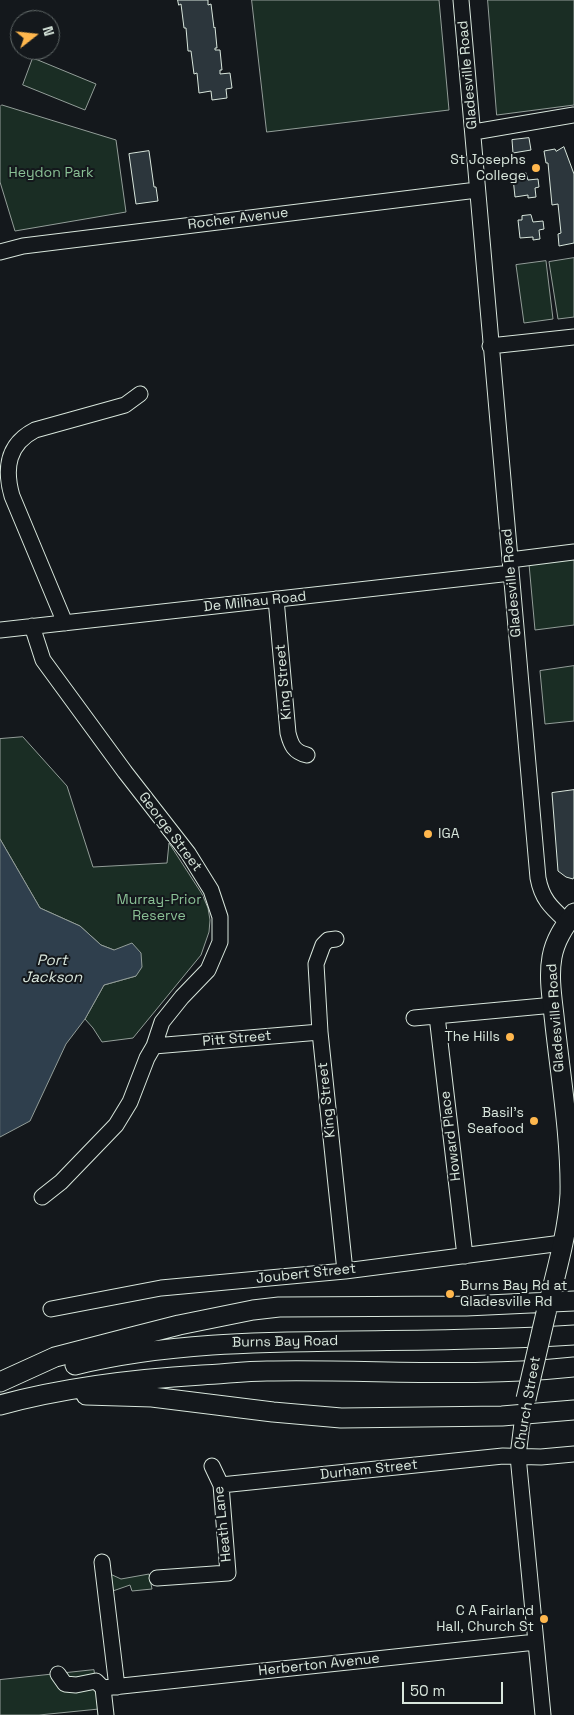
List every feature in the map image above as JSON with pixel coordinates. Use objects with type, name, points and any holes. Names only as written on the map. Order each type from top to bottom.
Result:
[{"type":"main road","name":"Gladesville Road","points":[[568,1152],[567,1076],[554,1005],[551,973],[556,941],[571,918]]},
{"type":"main road","name":"Church Street","points":[[524,1407],[547,1308],[568,1244],[572,1186],[568,1152]]},
{"type":"main road","points":[[0,1382],[56,1357],[179,1325],[253,1310],[279,1307],[547,1308],[574,1301]]},
{"type":"main road","name":"Burns Bay Road","points":[[0,1382],[98,1359],[192,1345],[508,1339],[574,1335]]},
{"type":"main road","name":"Burns Bay Road","points":[[2,1404],[59,1390],[112,1382],[212,1374],[266,1371],[444,1373],[574,1367]]},
{"type":"main road","points":[[2,1404],[86,1395],[152,1397],[273,1412],[341,1418],[524,1407],[574,1410]]},
{"type":"street","name":"Gladesville Road","points":[[461,0],[538,878],[542,893],[549,905],[571,918]]},
{"type":"street","points":[[474,132],[574,115]]},
{"type":"street","name":"Rocher Avenue","points":[[0,252],[23,246],[477,190]]},
{"type":"street","points":[[490,346],[574,337]]},
{"type":"street","points":[[65,623],[4,486],[13,450],[24,435],[35,430],[125,405],[140,394]]},
{"type":"street","name":"De Milhau Road","points":[[0,630],[276,599],[510,567],[574,552]]},
{"type":"street","name":"King Street","points":[[276,599],[288,733],[294,748],[300,753],[307,755]]},
{"type":"street","name":"George Street","points":[[32,626],[43,660],[125,772],[188,853],[211,890],[220,917],[220,942],[208,970],[182,997],[162,1022],[130,1102],[116,1124],[61,1182],[42,1196]]},
{"type":"street","name":"King Street","points":[[336,939],[328,940],[323,946],[316,964],[320,1032],[345,1271]]},
{"type":"street","points":[[414,1018],[554,1005]]},
{"type":"street","name":"Howard Place","points":[[437,1016],[465,1256]]},
{"type":"street","name":"Pitt Street","points":[[154,1046],[320,1032]]},
{"type":"street","name":"Joubert Street","points":[[51,1309],[161,1288],[345,1271],[568,1244]]},
{"type":"street","name":"Church Street","points":[[524,1407],[518,1456],[543,1715]]},
{"type":"street","name":"Durham Street","points":[[221,1485],[498,1457],[541,1457],[574,1454]]},
{"type":"street","name":"Heath Lane","points":[[157,1578],[228,1573],[221,1485],[212,1466]]},
{"type":"street","points":[[102,1562],[110,1688],[106,1715]]},
{"type":"street","name":"Herberton Avenue","points":[[58,1674],[65,1684],[76,1685],[96,1681],[110,1688],[536,1642]]},
{"type":"green space","points":[[252,0],[439,0],[449,110],[267,132]]},
{"type":"green space","points":[[488,0],[574,0],[574,105],[497,115]]},
{"type":"green space","points":[[32,60],[38,60],[96,84],[85,110],[23,85]]},
{"type":"green space","name":"Heydon Park","points":[[2,105],[116,140],[126,212],[15,231],[0,182],[0,107]]},
{"type":"green space","points":[[574,258],[574,317],[558,319],[549,262]]},
{"type":"green space","points":[[546,261],[553,319],[524,323],[516,265]]},
{"type":"green space","points":[[574,558],[574,625],[535,630],[529,564]]},
{"type":"green space","points":[[574,666],[574,721],[545,724],[540,671]]},
{"type":"green space","name":"Murray-Prior Reserve","points":[[23,737],[67,786],[93,867],[167,863],[169,843],[202,894],[208,908],[209,932],[201,955],[133,1038],[102,1042],[85,1019],[104,985],[136,976],[114,950],[101,945],[80,926],[40,908],[0,839],[0,739]]},
{"type":"green space","points":[[108,1573],[121,1579],[149,1574],[152,1589],[132,1591],[130,1585],[110,1592]]},
{"type":"green space","points":[[94,1670],[99,1709],[39,1715],[0,1715],[0,1680]]},
{"type":"water","name":"Port Jackson","points":[[0,839],[40,908],[80,926],[101,945],[114,950],[132,943],[141,953],[142,967],[136,976],[104,985],[85,1019],[66,1044],[30,1121],[0,1137]]},
{"type":"building","points":[[178,0],[208,0],[208,5],[211,4],[217,48],[215,50],[220,50],[222,70],[220,70],[220,74],[230,73],[232,88],[226,89],[227,98],[212,100],[211,91],[199,93],[197,73],[194,74],[191,51],[188,51],[186,28],[184,28],[181,4],[179,5]]},
{"type":"building","points":[[529,138],[531,150],[513,153],[512,140]]},
{"type":"building","points":[[564,147],[574,174],[574,243],[559,246],[558,234],[561,233],[558,204],[552,205],[548,163],[546,163],[544,151],[555,149],[556,151]]},
{"type":"building","points":[[149,151],[158,201],[136,204],[129,154]]},
{"type":"building","points":[[526,173],[528,180],[538,179],[539,187],[535,188],[536,197],[528,198],[528,195],[515,197],[513,178],[518,178],[517,174]]},
{"type":"building","points":[[531,215],[533,222],[543,221],[544,229],[539,230],[540,239],[533,240],[533,237],[520,238],[518,220],[522,220],[522,216]]},
{"type":"building","points":[[574,790],[573,879],[566,877],[558,871],[552,793]]},
{"type":"place","name":"St Josephs College","points":[[536,168]]},
{"type":"place","name":"IGA","points":[[428,834]]},
{"type":"place","name":"The Hills","points":[[510,1037]]},
{"type":"place","name":"Basil’s Seafood","points":[[534,1121]]},
{"type":"place","name":"Burns Bay Rd at Gladesville Rd","points":[[450,1294]]},
{"type":"place","name":"C A Fairland Hall, Church St","points":[[544,1619]]}]
